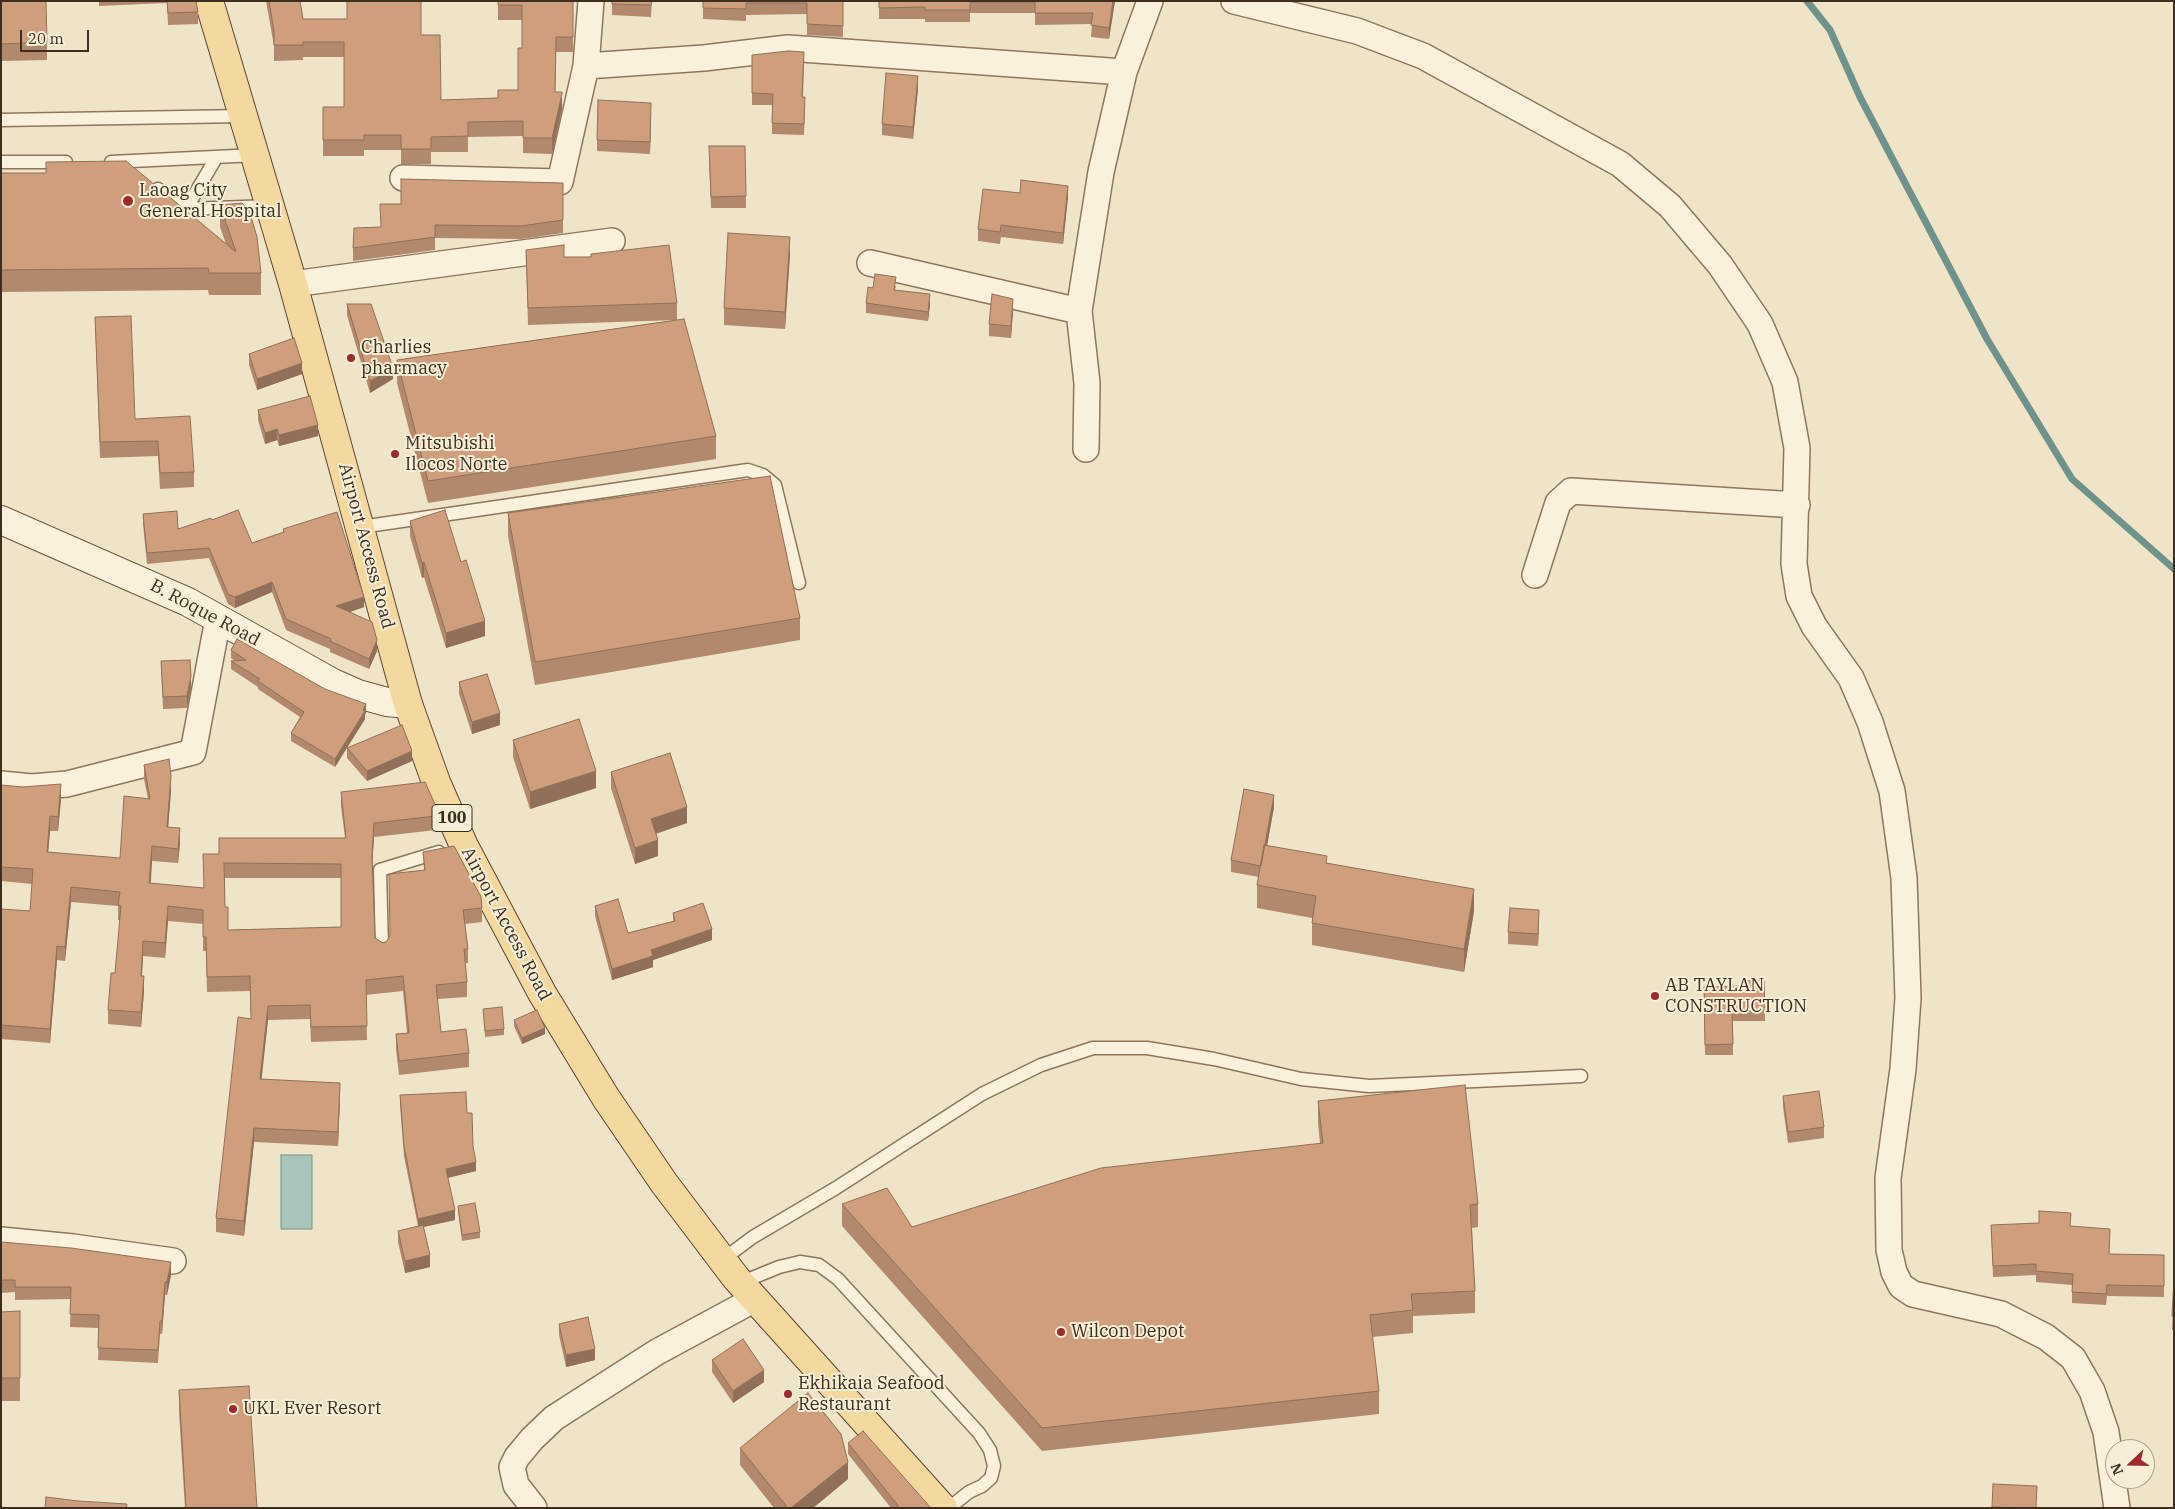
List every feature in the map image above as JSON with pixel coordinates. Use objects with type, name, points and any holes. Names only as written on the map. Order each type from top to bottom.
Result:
[{"type":"main road","name":"Airport Access Road","points":[[210,1],[294,284],[408,704],[436,782],[464,846],[542,994],[606,1098],[664,1183],[748,1291],[944,1508]]},
{"type":"street","points":[[403,178],[560,182],[586,66],[592,1]]},
{"type":"street","points":[[1086,449],[1087,383],[1080,311],[1101,172],[1124,72],[1150,1]]},
{"type":"street","points":[[1234,1],[1357,31],[1423,56],[1620,164],[1670,206],[1720,265],[1760,324],[1785,382],[1798,448],[1794,564],[1799,596],[1814,626],[1851,678],[1870,722],[1892,791],[1904,878],[1908,998],[1903,1068],[1888,1178],[1889,1250],[1894,1272],[1901,1286],[1913,1294],[2001,1314],[2046,1337],[2073,1358],[2092,1391],[2106,1432],[2116,1508]]},
{"type":"street","points":[[586,66],[704,58],[788,48],[1124,72]]},
{"type":"street","points":[[294,284],[612,242]]},
{"type":"street","points":[[870,263],[1080,311]]},
{"type":"street","points":[[1535,576],[1558,503],[1571,491],[1797,505]]},
{"type":"street","name":"B. Roque Road","points":[[1,520],[188,602],[333,683],[358,694],[387,702],[408,704]]},
{"type":"street","points":[[1,784],[32,787],[67,784],[194,752],[218,619]]},
{"type":"street","points":[[1,1240],[73,1247],[173,1261]]},
{"type":"street","points":[[534,1508],[516,1485],[512,1467],[517,1457],[532,1439],[554,1418],[748,1291]]},
{"type":"lane","points":[[1,120],[244,116]]},
{"type":"lane","points":[[100,162],[256,155]]},
{"type":"lane","points":[[186,209],[216,158]]},
{"type":"lane","points":[[1,162],[80,162]]},
{"type":"lane","points":[[119,162],[134,172]]},
{"type":"lane","points":[[149,183],[186,209],[271,206]]},
{"type":"lane","points":[[361,527],[748,470],[764,475],[775,485],[799,583]]},
{"type":"lane","points":[[382,949],[380,870],[464,846]]},
{"type":"lane","points":[[722,1260],[753,1237],[836,1188],[982,1094],[1041,1065],[1093,1048],[1147,1048],[1214,1059],[1300,1079],[1369,1086],[1581,1076]]},
{"type":"lane","points":[[748,1291],[800,1262],[819,1265],[838,1279],[979,1433],[990,1450],[994,1466],[991,1478],[949,1508]]},
{"type":"water","points":[[281,1155],[312,1155],[312,1229],[281,1229]]},
{"type":"building","points":[[1,1],[46,1],[47,42],[1,44]]},
{"type":"building","points":[[167,1],[196,1],[198,12],[168,13]]},
{"type":"building","points":[[269,1],[300,1],[303,19],[347,19],[347,1],[421,1],[421,35],[440,35],[441,100],[498,98],[498,90],[518,90],[518,48],[522,48],[522,5],[498,5],[498,1],[573,1],[573,37],[556,37],[555,92],[562,92],[562,94],[552,138],[523,138],[523,121],[468,122],[468,136],[431,137],[431,149],[401,149],[401,135],[364,135],[364,140],[323,140],[323,107],[344,107],[344,42],[303,42],[303,45],[274,45],[274,31]]},
{"type":"building","points":[[612,1],[652,1],[651,5],[612,4]]},
{"type":"building","points":[[703,1],[843,1],[843,26],[807,24],[807,3],[746,3],[746,9],[703,8]]},
{"type":"building","points":[[879,1],[1113,1],[1109,28],[1091,25],[1093,13],[1035,13],[1035,2],[970,2],[970,10],[925,10],[925,7],[879,8]]},
{"type":"building","points":[[788,51],[804,52],[802,97],[805,97],[804,124],[772,123],[773,94],[752,93],[752,55]]},
{"type":"building","points":[[886,73],[918,76],[913,127],[882,124]]},
{"type":"building","points":[[598,100],[651,103],[650,142],[597,140]]},
{"type":"building","points":[[709,146],[745,146],[746,196],[711,197]]},
{"type":"building","points":[[126,161],[236,252],[220,205],[242,203],[249,210],[257,237],[261,273],[209,273],[208,268],[1,270],[1,173],[46,173],[46,162]]},
{"type":"building","points":[[401,179],[563,183],[563,220],[521,226],[435,225],[435,237],[353,248],[354,228],[381,227],[380,204],[401,204]]},
{"type":"building","points":[[1021,180],[1068,186],[1063,233],[1001,225],[1000,232],[978,229],[983,189],[1020,193]]},
{"type":"building","points":[[728,233],[790,237],[785,312],[724,308]]},
{"type":"building","points":[[564,245],[564,257],[591,257],[591,254],[669,245],[677,303],[528,308],[526,250]]},
{"type":"building","points":[[875,274],[896,277],[894,290],[930,294],[928,312],[866,303],[868,287],[873,288]]},
{"type":"building","points":[[992,294],[1013,299],[1011,326],[989,324]]},
{"type":"building","points":[[347,304],[371,304],[393,368],[370,381]]},
{"type":"building","points":[[131,316],[135,419],[190,416],[194,472],[160,473],[158,441],[100,442],[95,317]]},
{"type":"building","points":[[684,319],[716,436],[428,481],[397,360]]},
{"type":"building","points":[[294,338],[302,363],[257,379],[249,354]]},
{"type":"building","points":[[310,396],[318,425],[279,435],[277,429],[265,433],[258,410]]},
{"type":"building","points":[[770,476],[800,618],[535,662],[508,513]]},
{"type":"building","points":[[238,510],[252,543],[284,532],[283,529],[337,512],[364,597],[336,606],[372,622],[377,640],[369,659],[330,641],[331,639],[286,619],[272,582],[235,597],[228,594],[209,548],[147,553],[143,514],[177,511],[178,529],[211,518],[212,520]]},
{"type":"building","points":[[445,510],[461,562],[466,560],[485,621],[446,633],[410,521]]},
{"type":"building","points":[[237,639],[325,689],[366,704],[363,710],[365,711],[335,759],[291,733],[304,712],[258,681],[260,679],[231,661],[246,660],[231,650]]},
{"type":"building","points":[[190,660],[191,676],[187,696],[163,697],[161,661]]},
{"type":"building","points":[[487,674],[500,713],[472,722],[459,682]]},
{"type":"building","points":[[579,719],[596,771],[530,792],[513,740]]},
{"type":"building","points":[[402,725],[412,751],[367,771],[347,748]]},
{"type":"building","points":[[670,753],[687,807],[651,819],[658,840],[635,848],[611,772]]},
{"type":"building","points":[[169,759],[171,776],[167,827],[180,828],[178,849],[152,846],[149,883],[204,888],[203,854],[219,854],[219,838],[346,838],[341,792],[425,782],[434,802],[436,816],[374,823],[372,856],[375,938],[383,943],[387,941],[390,935],[389,874],[425,870],[423,852],[454,846],[481,897],[482,908],[463,910],[468,949],[464,949],[467,982],[436,985],[441,1032],[466,1029],[469,1053],[399,1061],[396,1034],[409,1033],[403,976],[366,980],[367,1026],[311,1027],[310,1005],[268,1006],[260,1079],[340,1083],[338,1132],[254,1128],[244,1221],[216,1218],[238,1017],[251,1019],[250,976],[207,977],[206,937],[203,937],[203,910],[168,906],[165,943],[143,941],[141,976],[144,976],[141,1012],[108,1010],[111,973],[115,973],[121,906],[118,905],[120,892],[71,887],[65,947],[57,946],[50,1029],[1,1025],[1,909],[30,911],[33,869],[1,867],[1,785],[23,787],[61,784],[58,817],[50,816],[47,852],[120,858],[124,796],[150,799],[144,765]],"holes":[[[224,863],[341,864],[341,927],[228,930],[228,907],[225,907]]]},
{"type":"building","points":[[1244,789],[1274,795],[1261,866],[1231,860]]},
{"type":"building","points":[[1264,845],[1327,856],[1326,863],[1474,889],[1464,949],[1312,923],[1316,896],[1257,885]]},
{"type":"building","points":[[618,899],[628,933],[675,921],[673,913],[703,903],[712,929],[651,950],[653,956],[612,969],[595,906]]},
{"type":"building","points":[[1510,908],[1539,910],[1538,934],[1508,932]]},
{"type":"building","points":[[1764,980],[1765,1010],[1732,1011],[1733,1044],[1705,1045],[1704,987],[1746,986],[1746,981]]},
{"type":"building","points":[[502,1007],[504,1029],[485,1031],[483,1009]]},
{"type":"building","points":[[537,1010],[545,1028],[522,1038],[514,1020]]},
{"type":"building","points":[[1465,1085],[1478,1204],[1470,1205],[1475,1291],[1411,1294],[1413,1310],[1370,1315],[1379,1391],[1042,1428],[842,1204],[887,1188],[912,1227],[1101,1168],[1323,1143],[1318,1101]]},
{"type":"building","points":[[1819,1091],[1824,1127],[1788,1132],[1783,1096]]},
{"type":"building","points":[[466,1092],[467,1113],[472,1113],[473,1146],[476,1162],[446,1169],[455,1210],[418,1219],[404,1146],[400,1095]]},
{"type":"building","points":[[475,1203],[480,1232],[462,1235],[458,1206]]},
{"type":"building","points":[[2039,1211],[2071,1213],[2070,1226],[2110,1229],[2109,1254],[2164,1255],[2164,1286],[2107,1285],[2106,1294],[2072,1292],[2073,1274],[2036,1271],[2036,1264],[1993,1266],[1991,1225],[2039,1223]]},
{"type":"building","points":[[423,1225],[430,1255],[405,1261],[398,1231]]},
{"type":"building","points":[[1,1242],[71,1248],[171,1262],[167,1282],[165,1282],[158,1350],[98,1348],[99,1315],[70,1314],[71,1287],[15,1287],[15,1280],[1,1280]]},
{"type":"building","points":[[2174,1279],[2174,1316],[2172,1316]]},
{"type":"building","points":[[20,1311],[20,1378],[1,1378],[1,1312]]},
{"type":"building","points":[[588,1317],[595,1349],[566,1355],[559,1324]]},
{"type":"building","points":[[743,1339],[764,1370],[733,1391],[712,1360]]},
{"type":"building","points":[[249,1386],[257,1508],[186,1508],[179,1390]]},
{"type":"building","points":[[808,1393],[841,1434],[848,1462],[791,1508],[788,1508],[740,1448]]},
{"type":"building","points":[[863,1431],[931,1508],[900,1508],[848,1443]]},
{"type":"building","points":[[1993,1484],[2037,1486],[2036,1508],[1992,1507]]},
{"type":"building","points":[[46,1497],[127,1504],[126,1508],[45,1508]]},
{"type":"waterway","points":[[1807,1],[1830,30],[1860,97],[1987,339],[2072,479],[2174,569]]},
{"type":"place","name":"Laoag City General Hospital","points":[[128,201]]},
{"type":"place","name":"Charlies pharmacy","points":[[351,358]]},
{"type":"place","name":"Mitsubishi Ilocos Norte","points":[[395,454]]},
{"type":"place","name":"AB TAYLAN CONSTRUCTION","points":[[1655,996]]},
{"type":"place","name":"Wilcon Depot","points":[[1061,1332]]},
{"type":"place","name":"Ekhikaia Seafood Restaurant","points":[[788,1394]]},
{"type":"place","name":"UKL Ever Resort","points":[[233,1409]]}]
